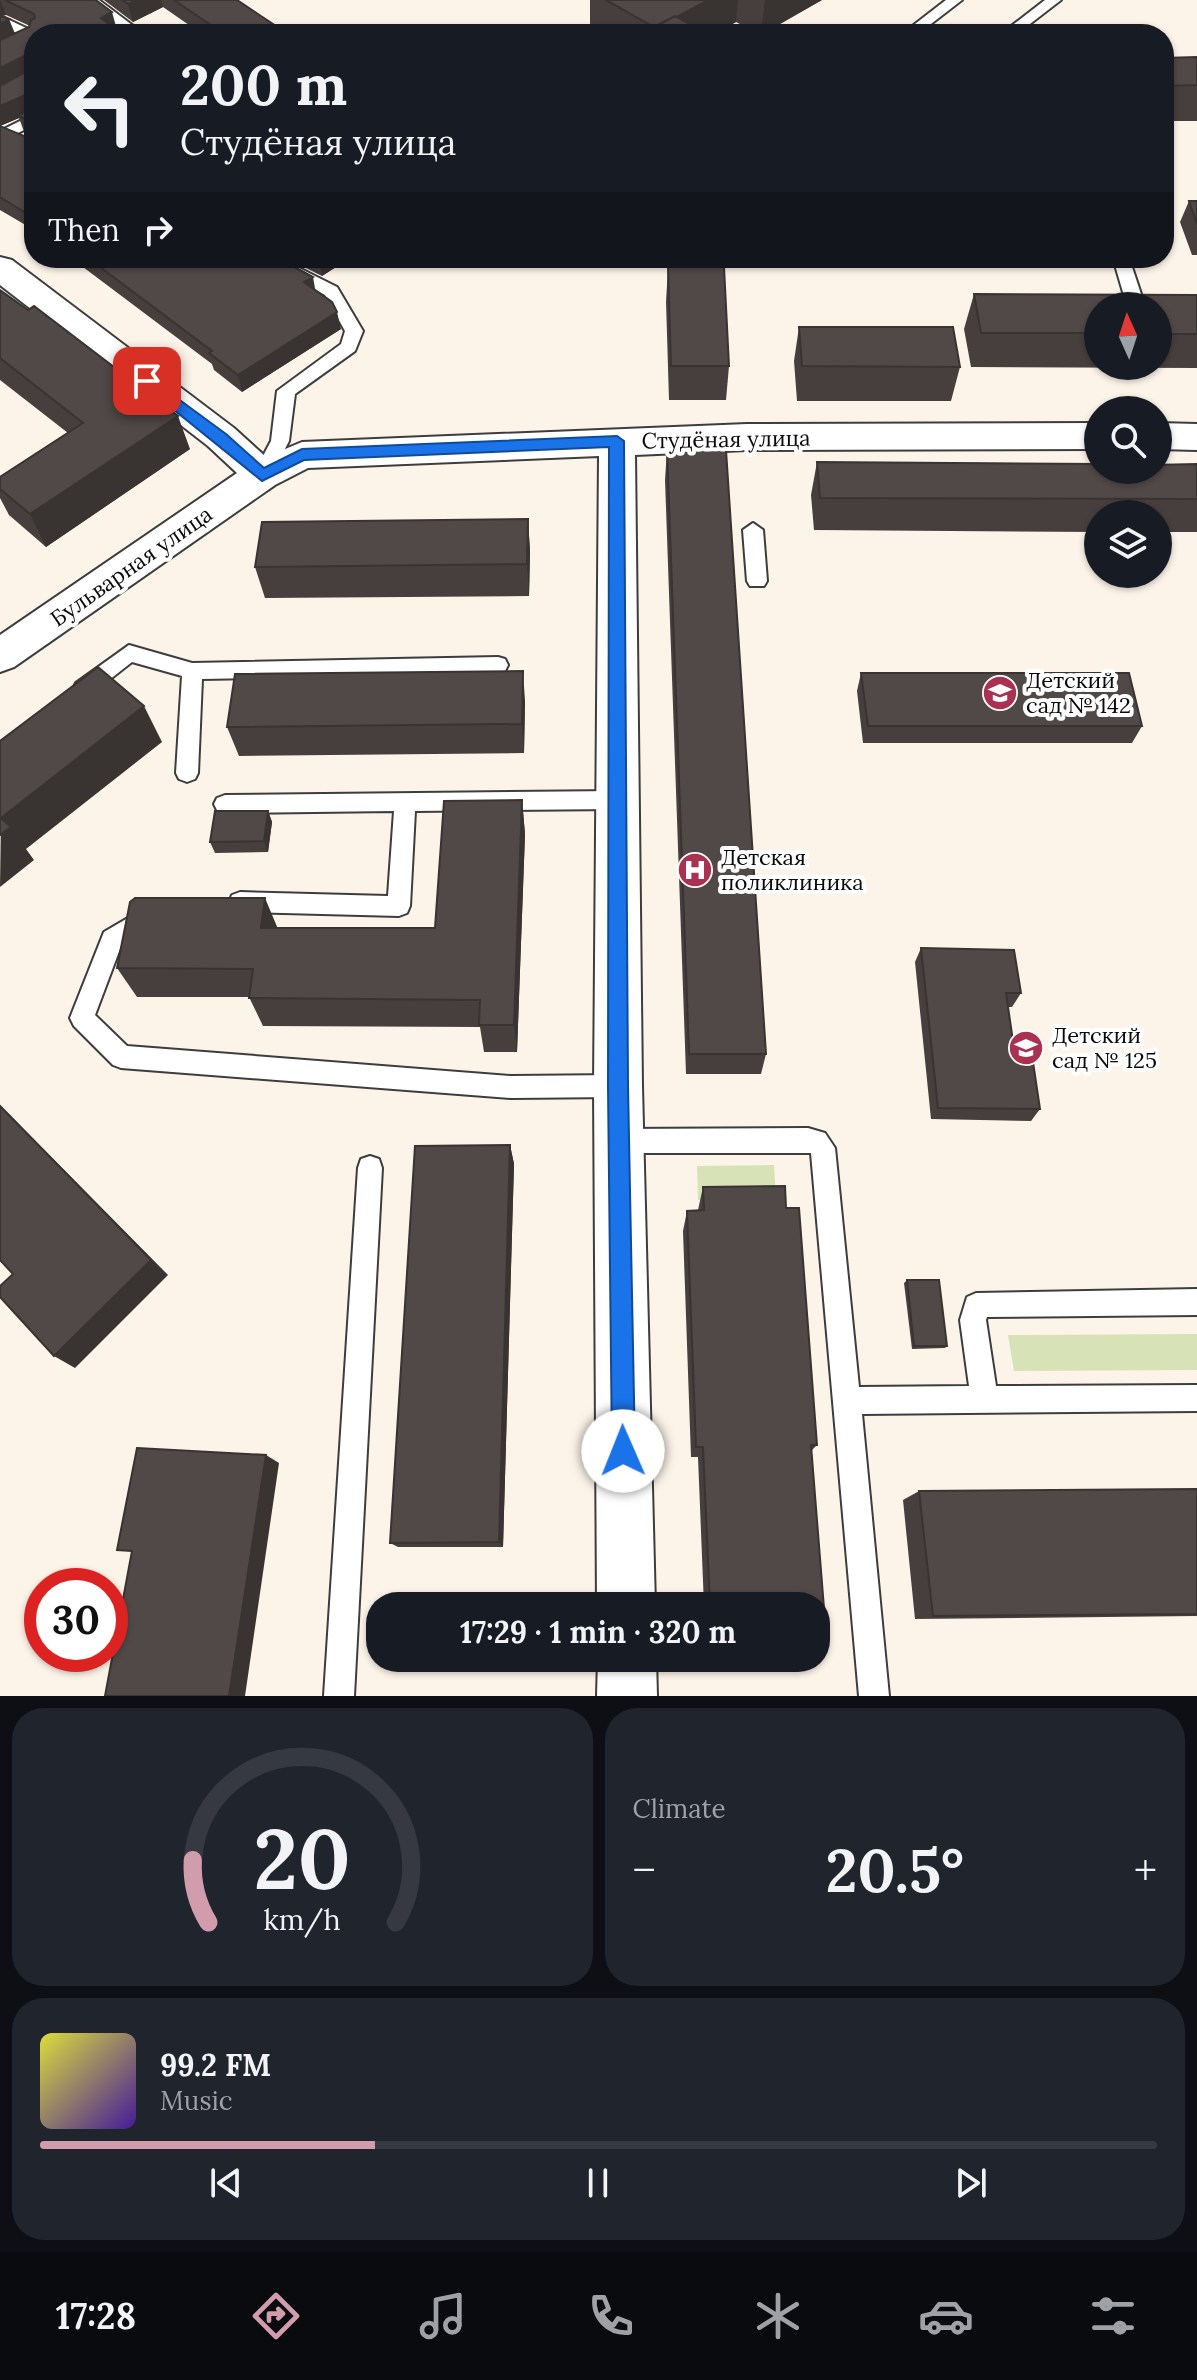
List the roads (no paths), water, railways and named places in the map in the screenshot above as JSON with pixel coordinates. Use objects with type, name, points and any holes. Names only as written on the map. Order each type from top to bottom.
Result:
[{"type":"street","points":[[0,268],[221,437],[262,475]]},
{"type":"street","name":"Студёная улица","points":[[262,475],[302,455],[747,437],[1084,436]]},
{"type":"street","points":[[1172,436],[1197,437]]},
{"type":"street","points":[[617,441],[618,1086],[626,1592]]},
{"type":"street","name":"Бульварная улица","points":[[0,656],[262,475]]},
{"type":"street","points":[[627,1672],[627,1696]]},
{"type":"lane","points":[[90,0],[123,24]]},
{"type":"lane","points":[[923,24],[955,0]]},
{"type":"lane","points":[[1022,24],[1054,0]]},
{"type":"lane","points":[[0,25],[5,22],[24,32]]},
{"type":"lane","points":[[0,55],[24,41]]},
{"type":"lane","points":[[7,136],[24,125]]},
{"type":"lane","points":[[262,475],[280,441],[286,391],[349,347],[354,331],[331,291],[285,268]]},
{"type":"lane","points":[[1124,268],[1132,292]]},
{"type":"lane","points":[[753,530],[757,581]]},
{"type":"lane","points":[[71,699],[129,653],[192,671],[498,665]]},
{"type":"lane","points":[[187,773],[192,671]]},
{"type":"lane","points":[[225,804],[618,800]]},
{"type":"lane","points":[[218,902],[399,906],[405,803]]},
{"type":"lane","points":[[173,901],[112,939],[82,1018],[121,1057],[511,1087],[618,1086]]},
{"type":"lane","points":[[619,1141],[808,1140],[816,1141],[823,1148],[874,1696]]},
{"type":"lane","points":[[339,1696],[370,1168]]},
{"type":"lane","points":[[984,1400],[973,1320],[976,1306],[1197,1302]]},
{"type":"lane","points":[[847,1401],[1197,1398]]},
{"type":"place","name":"Детский сад № 142","points":[[1000,693]]},
{"type":"place","name":"Детская поликлиника","points":[[695,870]]},
{"type":"place","name":"Детский сад № 125","points":[[1026,1048]]}]
